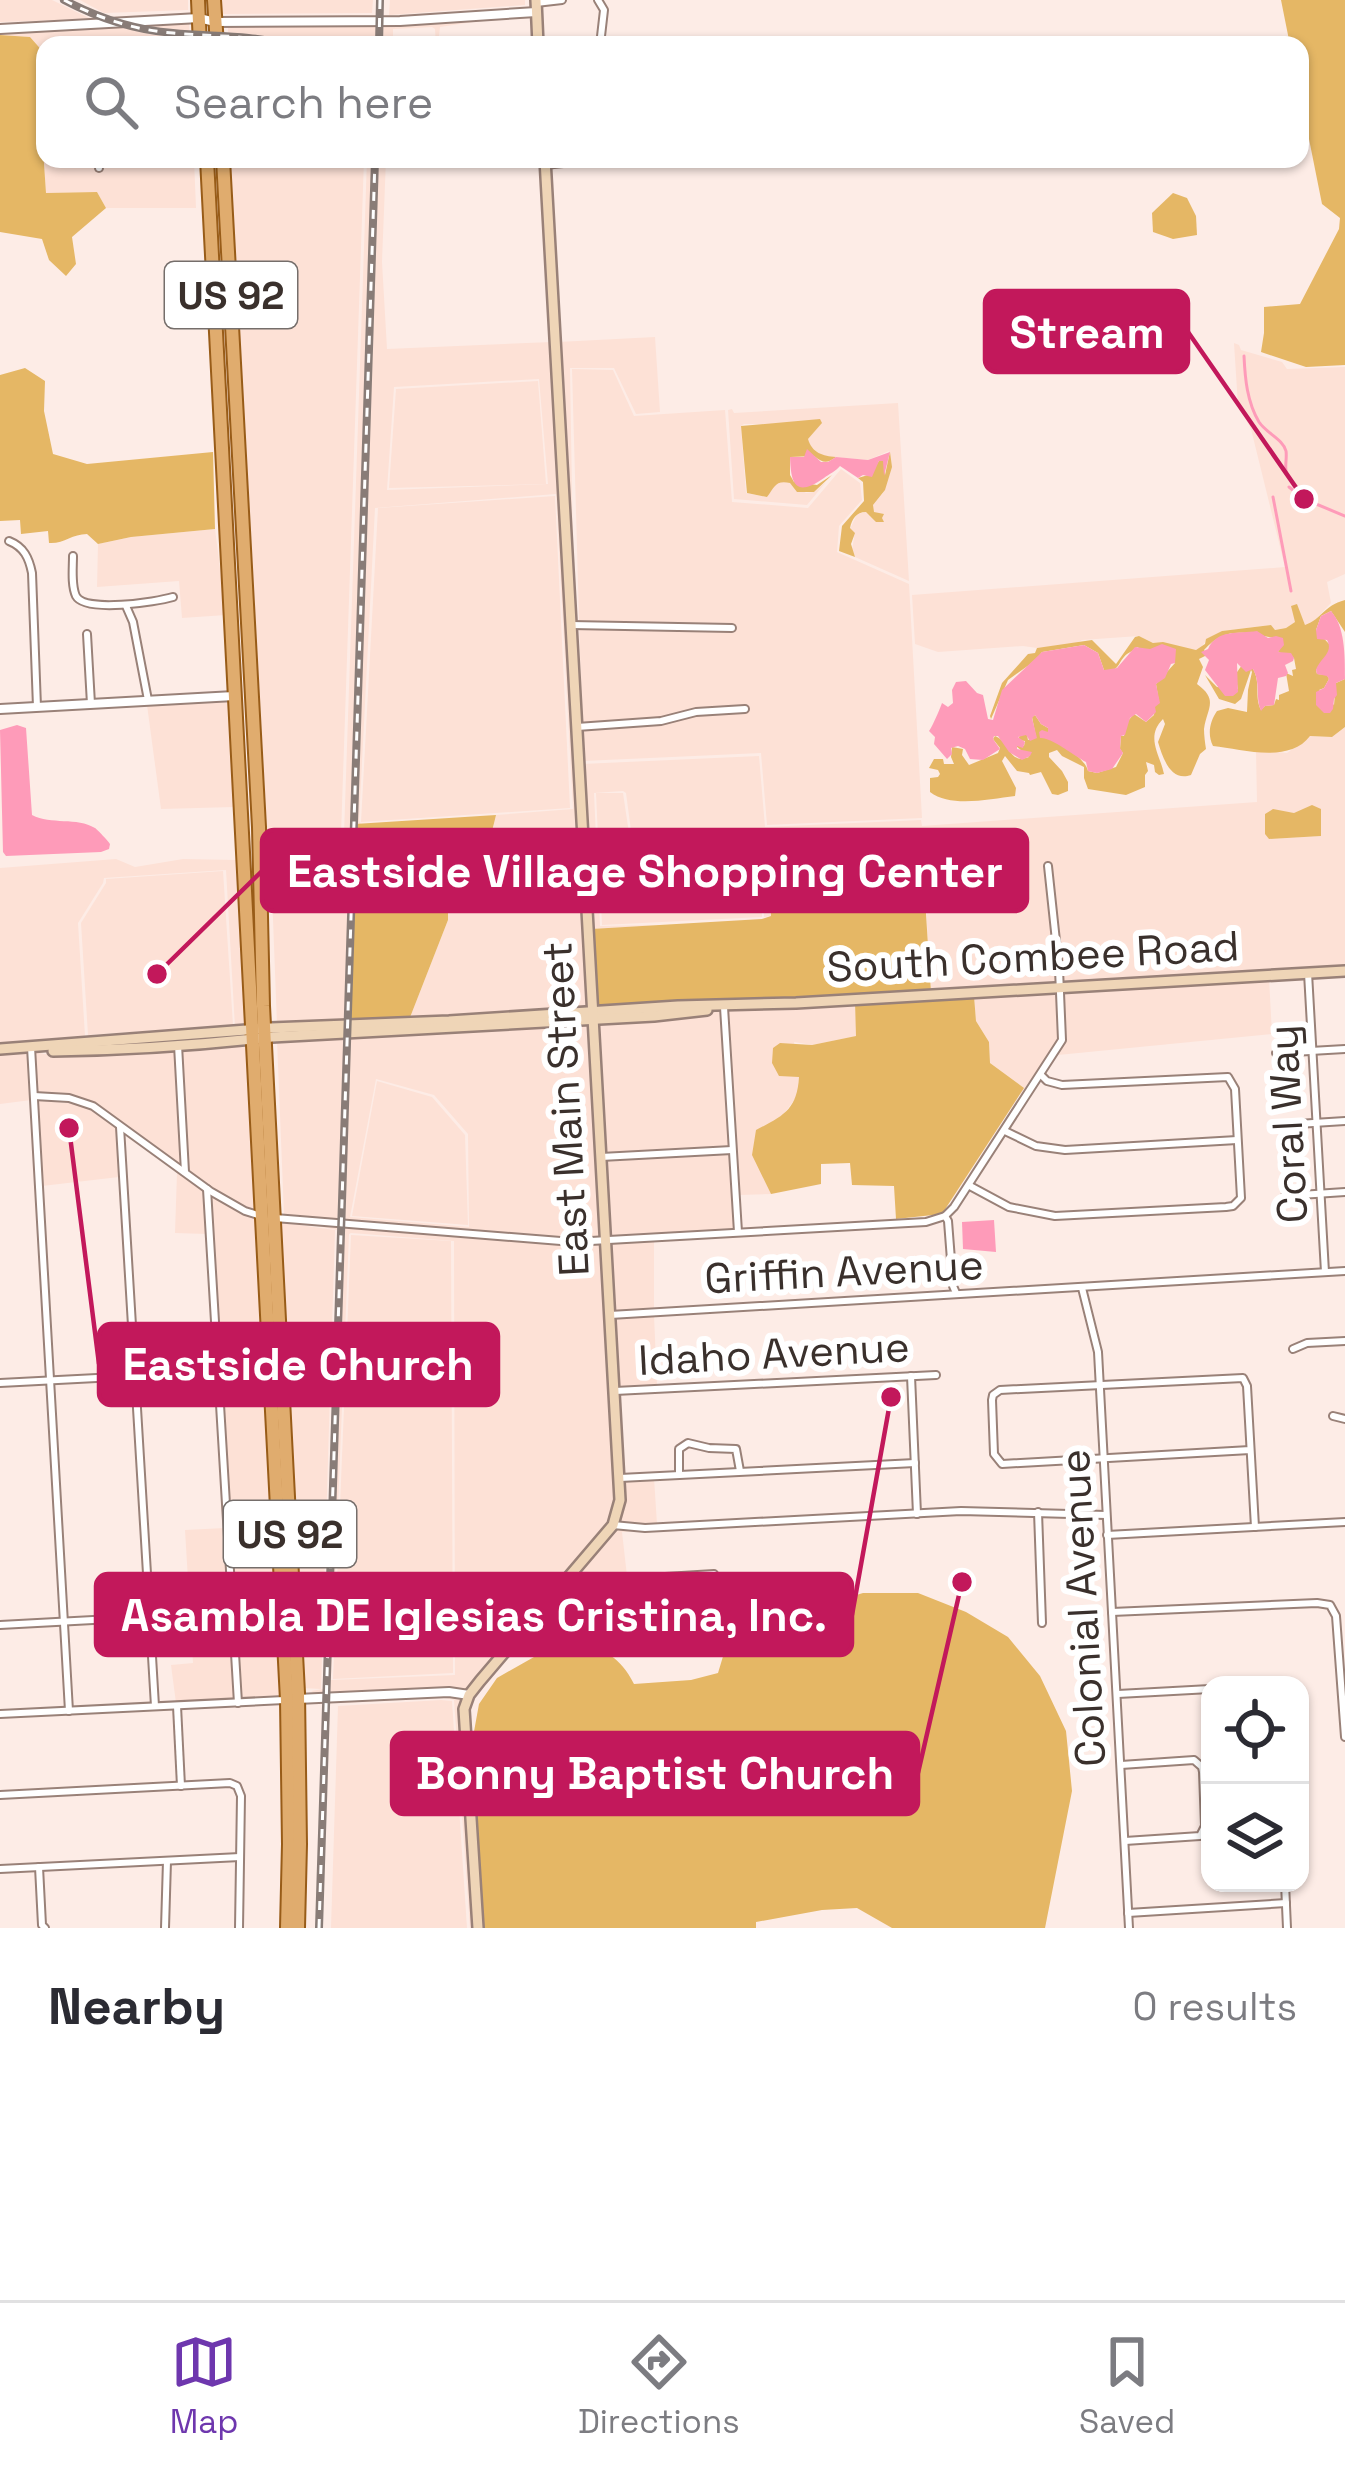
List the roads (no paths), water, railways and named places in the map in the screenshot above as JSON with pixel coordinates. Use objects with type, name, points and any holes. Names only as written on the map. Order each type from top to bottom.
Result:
[{"type":"main road","points":[[198,0],[200,36]]},
{"type":"main road","points":[[214,0],[216,36]]},
{"type":"main road","points":[[536,5],[538,36]]},
{"type":"main road","name":"US 92","points":[[207,168],[293,1699],[298,1928]]},
{"type":"main road","name":"US 92","points":[[223,168],[261,879],[258,1034]]},
{"type":"main road","name":"East Main Street","points":[[545,168],[620,1478],[613,1525]]},
{"type":"main road","points":[[222,445],[226,429],[237,420],[219,396],[235,376]]},
{"type":"main road","points":[[250,650],[245,682],[236,695],[255,755]]},
{"type":"main road","points":[[242,814],[252,841],[254,870],[261,879]]},
{"type":"main road","name":"South Combee Road","points":[[258,1034],[1345,971]]},
{"type":"main road","points":[[31,1047],[45,1051],[178,1045],[258,1034]]},
{"type":"main road","points":[[0,1049],[258,1034]]},
{"type":"main road","name":"US 92","points":[[267,1217],[276,1280],[275,1369]]},
{"type":"main road","points":[[478,1928],[464,1720],[469,1695],[613,1525]]},
{"type":"main road","name":"US 92","points":[[287,1928],[295,1844]]},
{"type":"street","points":[[0,28],[199,18],[215,22],[400,21],[562,0]]},
{"type":"street","points":[[598,0],[604,10],[602,36]]},
{"type":"street","points":[[9,542],[30,560],[37,707]]},
{"type":"street","points":[[73,556],[75,592],[85,605],[126,606],[172,596]]},
{"type":"street","points":[[126,606],[134,622],[148,700]]},
{"type":"street","points":[[571,625],[732,628]]},
{"type":"street","points":[[87,634],[91,704]]},
{"type":"street","points":[[0,709],[236,695]]},
{"type":"street","points":[[577,727],[745,710]]},
{"type":"street","points":[[34,1096],[93,1106],[207,1189],[245,1211],[267,1217],[573,1242],[926,1222],[945,1216],[969,1185],[1062,1040],[1048,866]]},
{"type":"street","name":"Coral Way","points":[[1308,973],[1325,1272]]},
{"type":"street","points":[[724,1006],[738,1232]]},
{"type":"street","points":[[178,1045],[184,1172]]},
{"type":"street","points":[[31,1047],[69,1712]]},
{"type":"street","points":[[1276,1053],[1345,1049]]},
{"type":"street","points":[[969,1185],[1009,1207],[1055,1216],[1226,1208],[1238,1203],[1232,1079],[1222,1075],[1062,1084],[1041,1075]]},
{"type":"street","points":[[1282,1125],[1345,1121]]},
{"type":"street","points":[[120,1126],[155,1706]]},
{"type":"street","points":[[1005,1132],[1036,1146],[1065,1150],[1238,1140]]},
{"type":"street","points":[[601,1157],[733,1150]]},
{"type":"street","points":[[207,1189],[238,1702]]},
{"type":"street","points":[[1285,1196],[1345,1192]]},
{"type":"street","points":[[945,1216],[956,1293]]},
{"type":"street","name":"Griffin Avenue","points":[[610,1315],[1345,1271]]},
{"type":"street","name":"Colonial Avenue","points":[[1082,1288],[1097,1345],[1100,1384],[1129,1928]]},
{"type":"street","points":[[1293,1348],[1345,1341]]},
{"type":"street","points":[[0,1383],[275,1369]]},
{"type":"street","name":"Idaho Avenue","points":[[615,1391],[936,1375]]},
{"type":"street","points":[[911,1376],[917,1514]]},
{"type":"street","points":[[1250,1450],[1002,1464],[995,1458],[992,1400],[996,1392],[1006,1390],[1245,1380],[1256,1527]]},
{"type":"street","points":[[1334,1416],[1345,1419]]},
{"type":"street","points":[[679,1474],[679,1449],[688,1443],[736,1449],[740,1471]]},
{"type":"street","points":[[620,1478],[915,1462]]},
{"type":"street","points":[[1038,1512],[1042,1623]]},
{"type":"street","points":[[613,1525],[645,1528],[917,1514],[1106,1515]]},
{"type":"street","points":[[1107,1535],[1345,1522]]},
{"type":"street","points":[[567,1578],[584,1582],[714,1574]]},
{"type":"street","points":[[1112,1612],[1330,1605],[1336,1616],[1345,1737]]},
{"type":"street","points":[[0,1625],[149,1617]]},
{"type":"street","points":[[524,1630],[534,1635],[719,1624]]},
{"type":"street","points":[[1117,1694],[1201,1689]]},
{"type":"street","points":[[0,1714],[448,1692],[469,1695]]},
{"type":"street","points":[[177,1706],[181,1786]]},
{"type":"street","points":[[1120,1765],[1194,1760],[1203,1772],[1205,1826],[1200,1836],[1125,1841]]},
{"type":"street","points":[[0,1795],[237,1786],[241,1796],[239,1928]]},
{"type":"street","points":[[0,1869],[240,1857]]},
{"type":"street","points":[[165,1928],[167,1861]]},
{"type":"street","points":[[39,1868],[45,1928]]},
{"type":"street","points":[[1285,1892],[1287,1928]]},
{"type":"street","points":[[1128,1913],[1286,1904]]},
{"type":"waterway","points":[[1244,356],[1252,406],[1262,426],[1284,447],[1286,471]]},
{"type":"waterway","points":[[1289,487],[1304,499],[1345,516]]},
{"type":"waterway","points":[[1273,497],[1291,591]]},
{"type":"railway","points":[[64,0],[103,18],[144,29],[225,36]]},
{"type":"railway","points":[[379,36],[380,0]]},
{"type":"railway","points":[[319,1928],[375,168]]},
{"type":"place","name":"Stream","points":[[1304,499]]},
{"type":"place","name":"Eastside Village Shopping Center","points":[[157,974]]},
{"type":"place","name":"Eastside Church","points":[[69,1128]]},
{"type":"place","name":"Asambla DE Iglesias Cristina, Inc.","points":[[891,1397]]},
{"type":"place","name":"Bonny Baptist Church","points":[[962,1582]]}]
